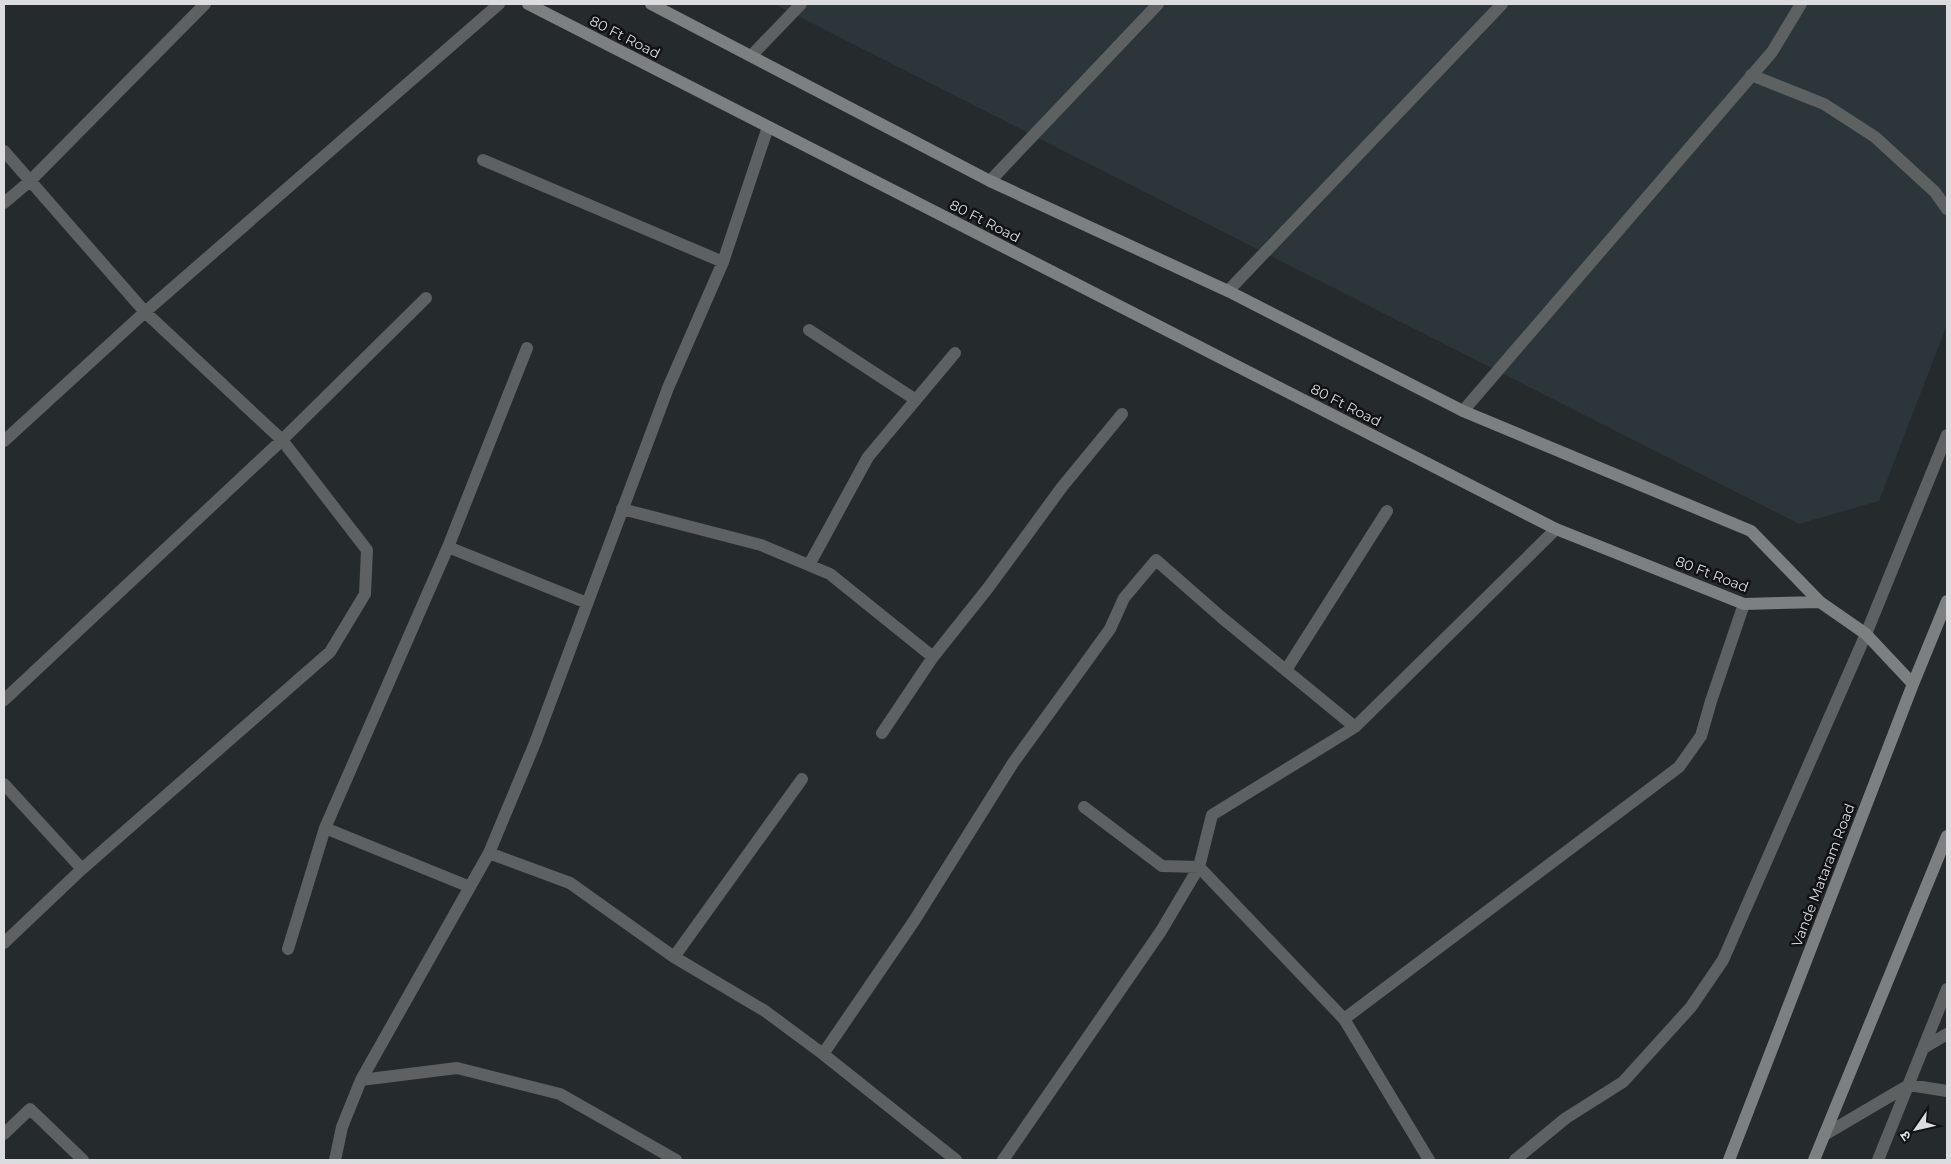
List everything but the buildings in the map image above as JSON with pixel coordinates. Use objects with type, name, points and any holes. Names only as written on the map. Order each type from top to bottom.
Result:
[{"type":"main road","name":"80 Ft Road","points":[[528,4],[1556,529],[1744,604],[1820,602]]},
{"type":"main road","points":[[651,4],[990,181],[1228,292],[1463,412],[1751,531],[1820,602],[1866,634],[1913,684]]},
{"type":"main road","name":"Vande Mataram Road","points":[[1729,1160],[1913,684],[1947,601]]},
{"type":"main road","points":[[1814,1160],[1947,836]]},
{"type":"street","points":[[4,203],[30,181],[205,4]]},
{"type":"street","points":[[4,440],[145,312],[499,4]]},
{"type":"street","points":[[751,56],[801,4]]},
{"type":"street","points":[[990,181],[1158,4]]},
{"type":"street","points":[[1228,292],[1502,4]]},
{"type":"street","points":[[1463,412],[1772,52],[1801,4]]},
{"type":"street","points":[[1751,75],[1824,104],[1875,137],[1935,192],[1947,209]]},
{"type":"street","points":[[335,1160],[342,1127],[361,1080],[489,853],[535,743],[668,388],[723,262],[768,127]]},
{"type":"street","points":[[4,151],[145,312],[282,440],[367,550],[365,594],[330,652],[82,869],[4,943]]},
{"type":"street","points":[[483,160],[723,262]]},
{"type":"street","points":[[4,700],[282,440],[426,298]]},
{"type":"street","points":[[809,330],[916,400]]},
{"type":"street","points":[[288,949],[326,828],[448,547],[527,348]]},
{"type":"street","points":[[809,565],[868,457],[955,353]]},
{"type":"street","points":[[882,733],[933,657],[988,588],[1062,487],[1122,414]]},
{"type":"street","points":[[1515,1160],[1566,1118],[1623,1082],[1691,1006],[1723,960],[1866,634],[1947,435]]},
{"type":"street","points":[[622,509],[761,545],[830,574],[933,657]]},
{"type":"street","points":[[1286,670],[1388,511]]},
{"type":"street","points":[[1003,1160],[1160,931],[1199,867],[1212,814],[1355,727],[1556,529]]},
{"type":"street","points":[[448,547],[587,603]]},
{"type":"street","points":[[823,1054],[914,921],[1013,763],[1110,629],[1124,598],[1156,560],[1355,727]]},
{"type":"street","points":[[1344,1019],[1679,766],[1701,736],[1744,604]]},
{"type":"street","points":[[674,957],[802,779]]},
{"type":"street","points":[[4,784],[82,869]]},
{"type":"street","points":[[1084,806],[1162,866],[1199,867],[1344,1019],[1429,1160]]},
{"type":"street","points":[[326,828],[470,887]]},
{"type":"street","points":[[489,853],[570,882],[674,957],[765,1010],[956,1160]]},
{"type":"street","points":[[1878,1160],[1947,989]]},
{"type":"street","points":[[1925,1047],[1947,1034]]},
{"type":"street","points":[[361,1080],[457,1068],[560,1094],[676,1160]]},
{"type":"street","points":[[1824,1135],[1909,1085],[1947,1092]]},
{"type":"street","points":[[4,1134],[30,1109],[83,1160]]},
{"type":"shaded area","points":[[774,4],[1947,4],[1947,325],[1879,501],[1799,524]]}]
